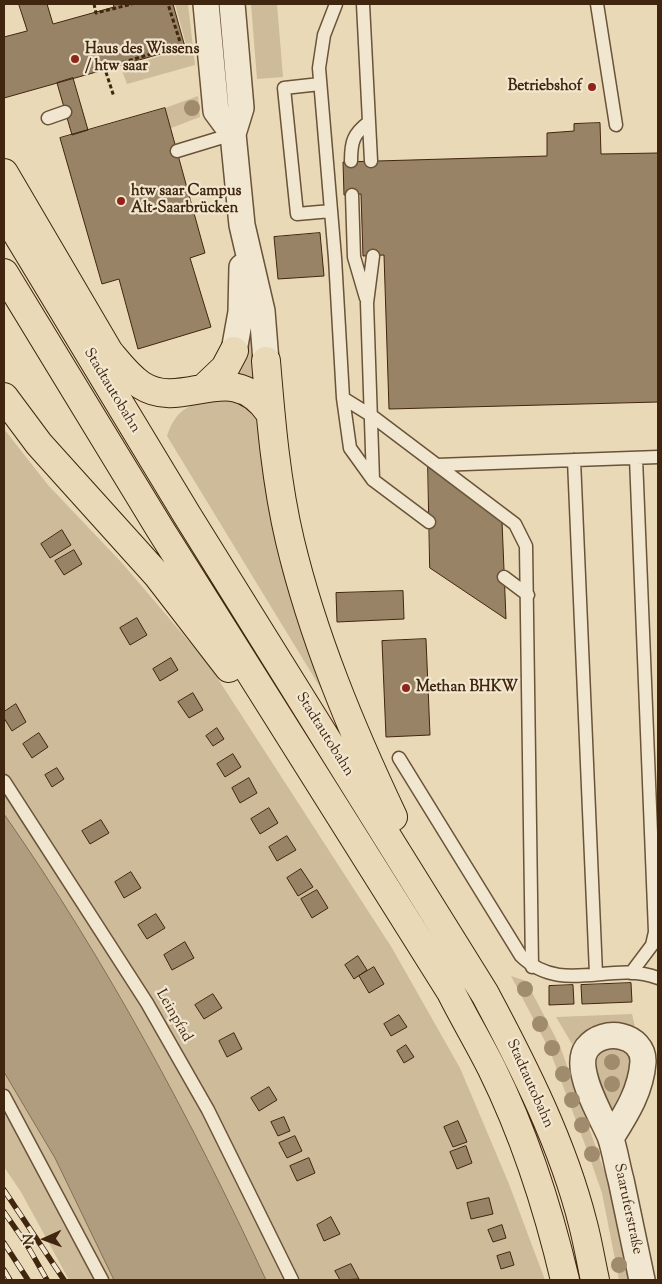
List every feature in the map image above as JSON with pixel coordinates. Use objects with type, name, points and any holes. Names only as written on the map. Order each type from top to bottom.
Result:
[{"type":"highway","points":[[4,173],[109,352],[125,372],[142,386],[158,392],[175,393],[205,387],[229,386],[250,392],[260,398],[270,413]]},
{"type":"highway","name":"Stadtautobahn","points":[[4,212],[181,506],[485,994],[519,1057],[560,1154],[583,1223],[595,1280]]},
{"type":"highway","name":"Stadtautobahn","points":[[4,273],[160,529],[451,992],[492,1070],[534,1170],[553,1228],[566,1280]]},
{"type":"highway","points":[[205,387],[225,368],[234,351]]},
{"type":"highway","points":[[266,361],[278,477],[290,540],[312,623],[342,704],[376,782],[451,938]]},
{"type":"highway","points":[[4,397],[39,444],[158,576],[317,779]]},
{"type":"street","points":[[206,4],[216,110],[233,134]]},
{"type":"street","points":[[232,4],[241,108],[233,134],[242,225],[241,312],[234,351]]},
{"type":"street","points":[[242,225],[262,311],[266,361]]},
{"type":"street","name":"Saaruferstraße","points":[[611,1138],[642,1280]]},
{"type":"lane","points":[[336,4],[324,35],[319,68],[331,211],[343,398],[350,448],[373,480],[429,522]]},
{"type":"lane","points":[[364,4],[371,161]]},
{"type":"lane","points":[[597,4],[616,125]]},
{"type":"lane","points":[[320,84],[284,88],[297,214],[331,211]]},
{"type":"lane","points":[[48,118],[65,112]]},
{"type":"lane","points":[[351,161],[351,142],[359,130],[369,122]]},
{"type":"lane","points":[[177,150],[233,134]]},
{"type":"lane","points":[[352,195],[354,257],[367,303]]},
{"type":"lane","points":[[373,256],[367,303],[373,480]]},
{"type":"lane","points":[[343,398],[372,416],[515,524],[526,546],[532,966]]},
{"type":"lane","points":[[437,466],[658,457]]},
{"type":"lane","points":[[631,973],[652,945],[656,932],[636,458]]},
{"type":"lane","points":[[574,460],[596,974]]},
{"type":"lane","points":[[504,577],[528,595]]},
{"type":"lane","points":[[399,758],[521,956],[532,966],[544,973],[558,976],[631,973],[658,978]]},
{"type":"lane","name":"Leinpfad","points":[[4,781],[147,1003],[208,1110],[292,1280]]},
{"type":"lane","points":[[4,1096],[102,1280]]},
{"type":"path","points":[[94,4],[96,13],[132,4]]},
{"type":"path","points":[[114,97],[104,67],[181,45],[168,4]]},
{"type":"shaded area","points":[[175,4],[188,4],[195,65],[127,84],[121,68],[187,48]]},
{"type":"shaded area","points":[[251,4],[277,4],[283,77],[257,79]]},
{"type":"shaded area","points":[[198,96],[200,117],[171,128],[165,108]]},
{"type":"shaded area","points":[[251,332],[253,334],[255,382],[236,379],[248,334]]},
{"type":"shaded area","points":[[227,398],[251,408],[259,423],[278,543],[293,605],[323,692],[167,436],[171,425],[177,417],[190,406],[206,401]]},
{"type":"shaded area","points":[[4,429],[48,485],[122,563],[209,665],[392,948],[460,1068],[509,1184],[545,1280],[266,1280],[208,1160],[145,1041],[77,926],[4,814]]},
{"type":"shaded area","points":[[4,814],[77,926],[145,1041],[208,1160],[266,1280],[114,1280],[55,1158],[4,1072]]},
{"type":"shaded area","points":[[511,976],[526,981],[560,1046],[611,1190],[629,1280],[619,1280],[602,1193],[587,1150],[550,1051]]},
{"type":"shaded area","points":[[632,1014],[635,1027],[615,1024],[600,1025],[588,1031],[572,1044],[556,1017]]},
{"type":"shaded area","points":[[608,1047],[620,1047],[631,1056],[631,1073],[613,1110],[598,1085],[594,1070],[595,1062]]},
{"type":"shaded area","points":[[4,1072],[55,1158],[114,1280],[69,1280],[21,1192],[4,1167]]},
{"type":"building","name":"Haus des Wissens / htw saar","points":[[19,4],[47,4],[53,24],[114,7],[113,4],[173,4],[185,47],[4,98],[4,37],[27,31]]},
{"type":"building","points":[[73,78],[88,130],[72,135],[57,83]]},
{"type":"building","points":[[165,108],[205,253],[190,258],[211,327],[138,349],[119,279],[102,284],[60,138]]},
{"type":"building","points":[[600,123],[601,154],[658,153],[658,402],[389,409],[384,255],[363,256],[361,194],[344,195],[343,162],[547,156],[547,133],[574,131],[574,124]]},
{"type":"building","points":[[320,233],[324,276],[278,279],[274,237]]},
{"type":"building","points":[[428,467],[502,521],[506,619],[430,568]]},
{"type":"building","points":[[62,530],[71,545],[50,558],[41,544]]},
{"type":"building","points":[[74,550],[82,564],[64,575],[55,561]]},
{"type":"building","points":[[403,591],[404,619],[337,622],[336,593]]},
{"type":"building","points":[[137,618],[147,635],[130,645],[120,628]]},
{"type":"building","name":"Methan BHKW","points":[[426,639],[430,735],[386,737],[382,641]]},
{"type":"building","points":[[171,658],[178,670],[160,681],[153,669]]},
{"type":"building","points":[[193,693],[203,710],[189,718],[178,702]]},
{"type":"building","points":[[16,704],[26,722],[12,731],[4,718],[4,712]]},
{"type":"building","points":[[217,728],[224,739],[213,746],[206,736]]},
{"type":"building","points":[[39,733],[48,747],[32,758],[23,744]]},
{"type":"building","points":[[233,754],[241,767],[225,777],[217,764]]},
{"type":"building","points":[[57,768],[64,779],[52,787],[45,775]]},
{"type":"building","points":[[249,778],[257,793],[240,803],[232,788]]},
{"type":"building","points":[[269,808],[278,823],[260,834],[251,819]]},
{"type":"building","points":[[101,820],[109,833],[90,844],[82,831]]},
{"type":"building","points":[[287,836],[296,850],[277,861],[269,847]]},
{"type":"building","points":[[301,869],[313,887],[298,896],[287,878]]},
{"type":"building","points":[[131,872],[141,888],[124,898],[115,882]]},
{"type":"building","points":[[317,890],[328,908],[312,918],[301,899]]},
{"type":"building","points":[[156,914],[165,928],[147,939],[138,925]]},
{"type":"building","points":[[185,942],[194,958],[172,970],[164,955]]},
{"type":"building","points":[[358,956],[367,970],[354,979],[345,965]]},
{"type":"building","points":[[374,967],[384,984],[369,993],[359,976]]},
{"type":"building","points":[[631,983],[632,1002],[582,1004],[581,985]]},
{"type":"building","points":[[573,985],[574,1004],[549,1005],[549,986]]},
{"type":"building","points":[[213,994],[222,1008],[204,1019],[195,1005]]},
{"type":"building","points":[[399,1015],[407,1027],[391,1036],[384,1024]]},
{"type":"building","points":[[234,1033],[242,1049],[227,1057],[219,1041]]},
{"type":"building","points":[[406,1045],[414,1057],[404,1063],[397,1051]]},
{"type":"building","points":[[269,1087],[277,1100],[259,1111],[251,1098]]},
{"type":"building","points":[[284,1117],[290,1131],[278,1136],[271,1122]]},
{"type":"building","points":[[458,1121],[467,1142],[453,1147],[444,1127]]},
{"type":"building","points":[[295,1136],[302,1151],[287,1158],[279,1143]]},
{"type":"building","points":[[466,1146],[472,1163],[457,1169],[450,1152]]},
{"type":"building","points":[[309,1158],[315,1173],[297,1181],[290,1166]]},
{"type":"building","points":[[489,1198],[493,1214],[471,1219],[467,1203]]},
{"type":"building","points":[[331,1217],[340,1234],[324,1241],[317,1225]]},
{"type":"building","points":[[502,1225],[506,1238],[493,1242],[488,1230]]},
{"type":"building","points":[[510,1252],[514,1265],[501,1269],[497,1256]]},
{"type":"building","points":[[351,1264],[359,1279],[340,1280],[335,1271]]},
{"type":"railway","points":[[4,1190],[64,1280]]},
{"type":"railway","points":[[4,1212],[27,1245],[47,1280]]},
{"type":"railway","points":[[4,1243],[28,1280]]},
{"type":"railway","points":[[4,1270],[10,1280]]},
{"type":"place","name":"Haus des Wissens / htw saar","points":[[75,59]]},
{"type":"place","name":"Betriebshof","points":[[592,87]]},
{"type":"place","name":"htw saar Campus Alt-Saarbrücken","points":[[121,201]]},
{"type":"place","name":"Methan BHKW","points":[[406,688]]}]
